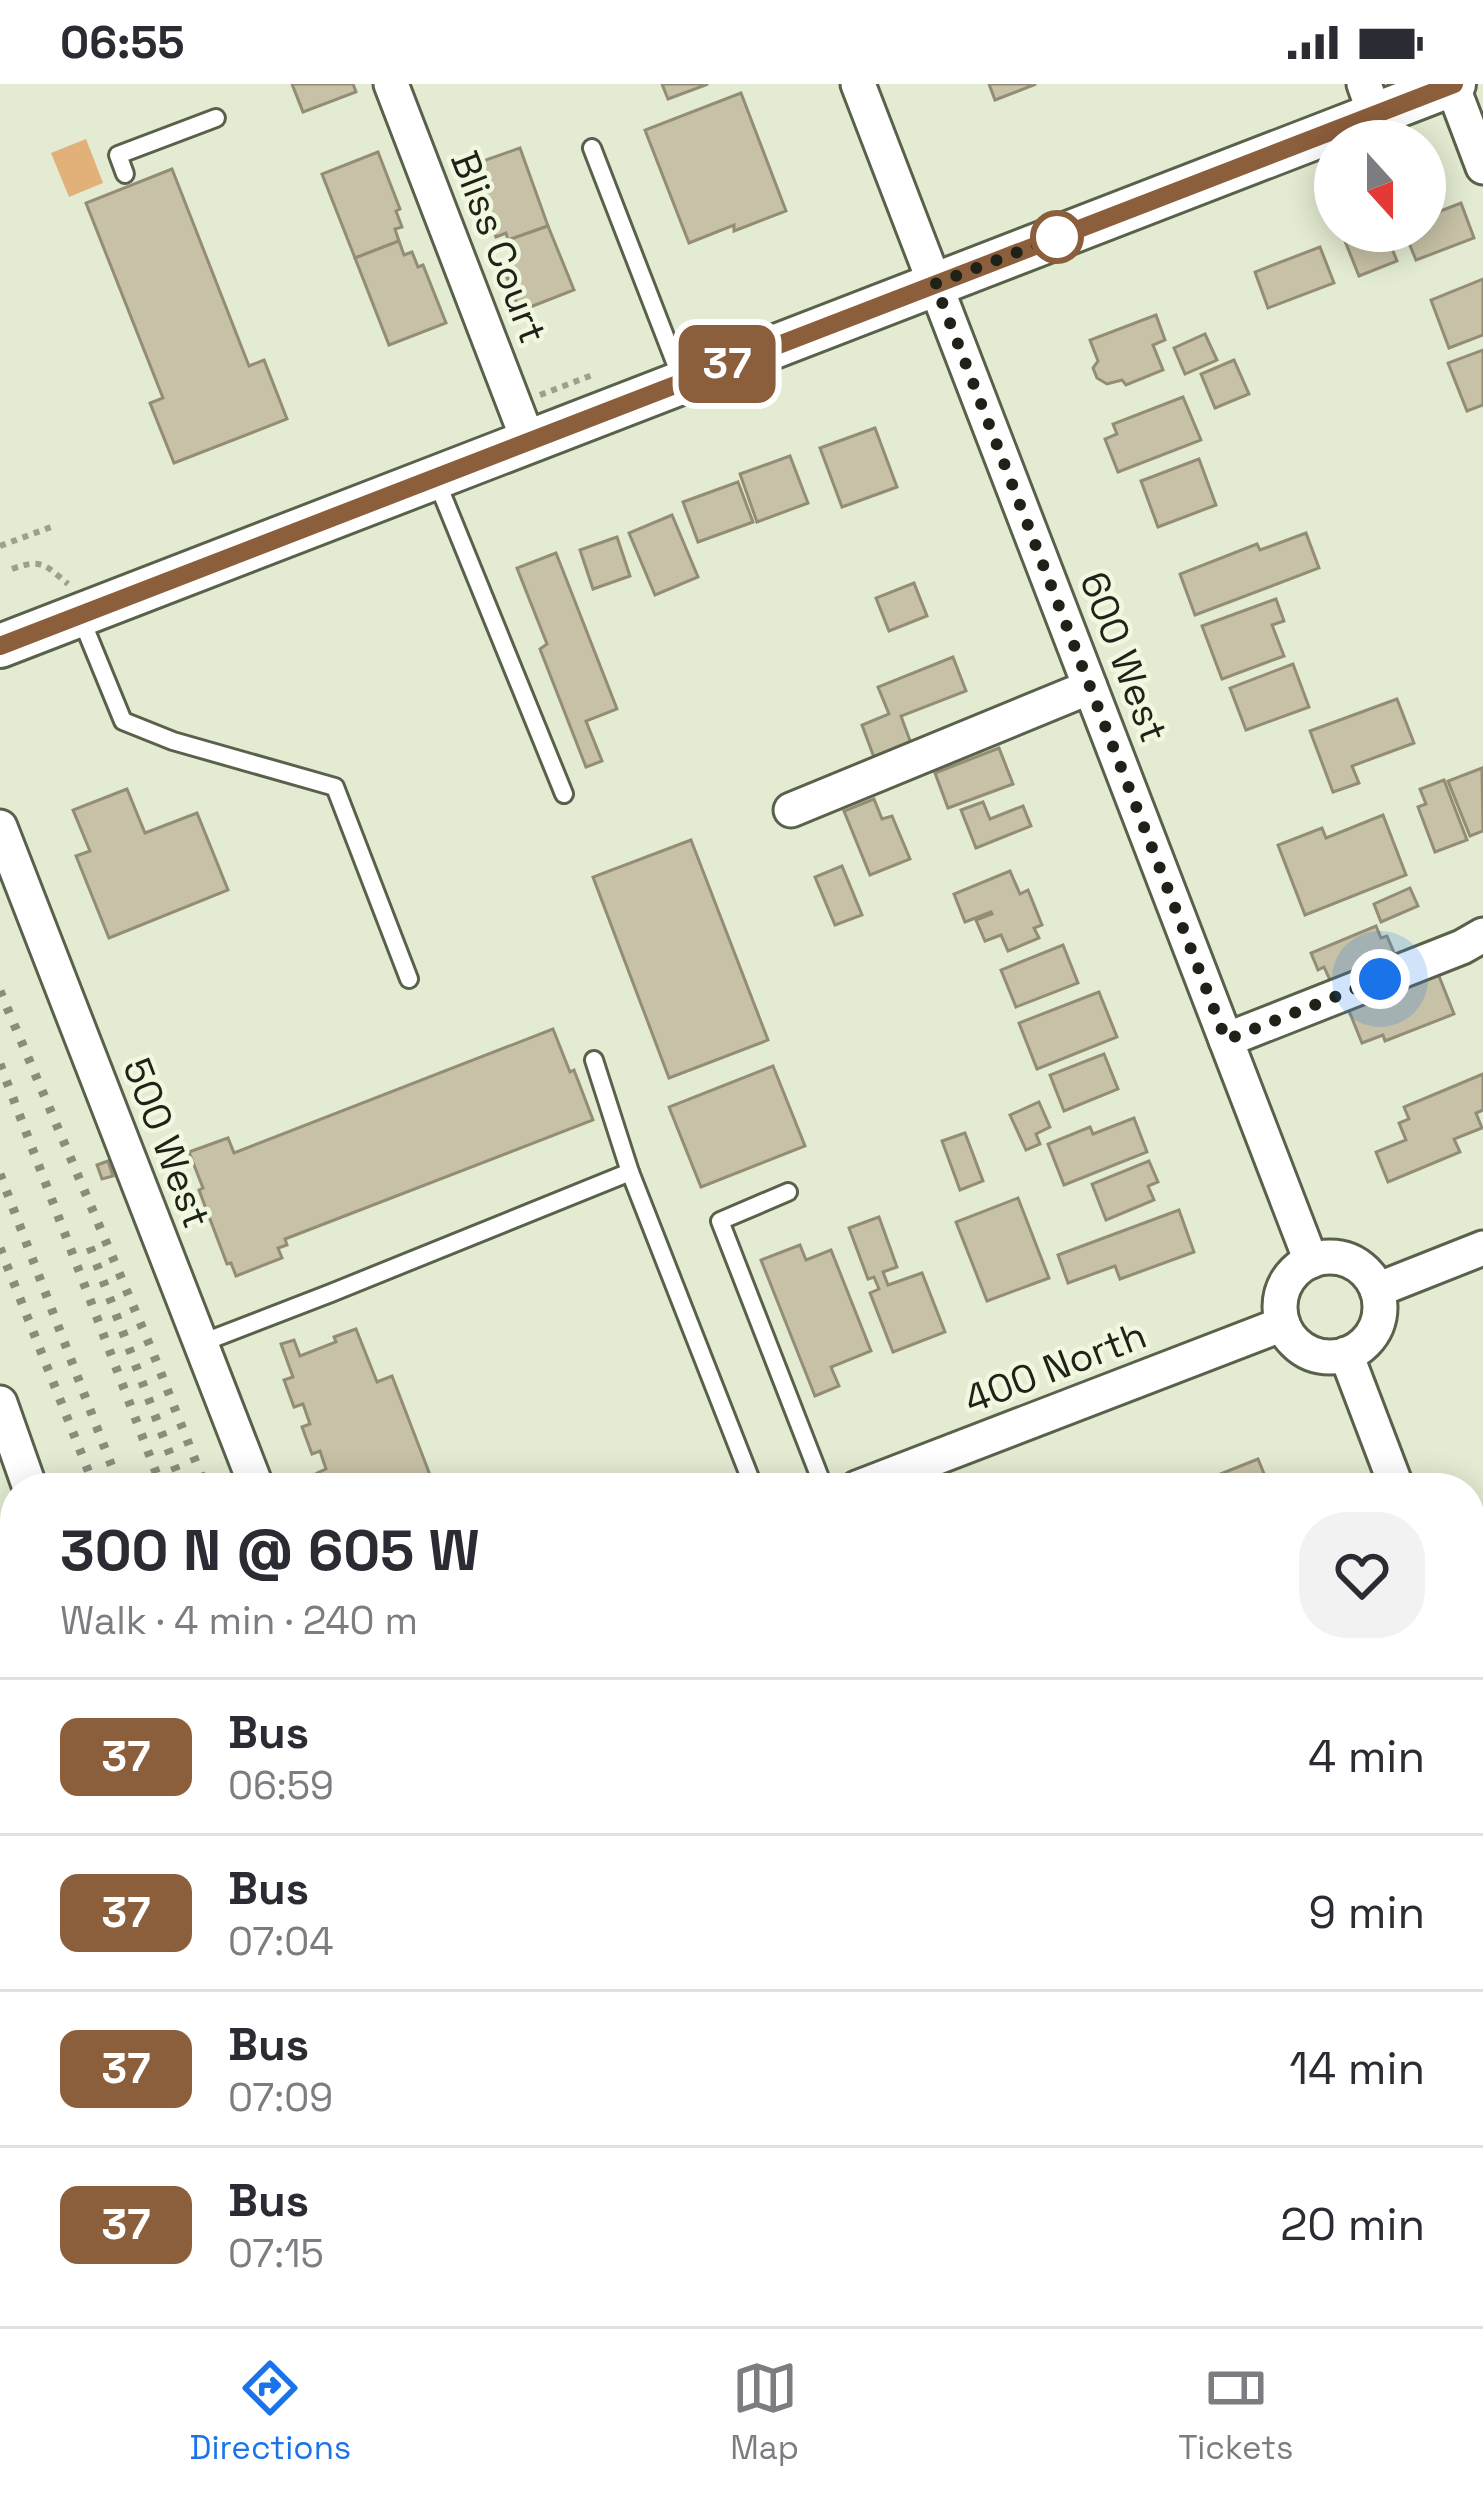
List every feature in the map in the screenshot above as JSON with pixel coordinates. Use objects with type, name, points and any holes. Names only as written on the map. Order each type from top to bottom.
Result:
[{"type":"street","name":"Bliss Court","points":[[391,84],[529,440]]},
{"type":"street","name":"600 West","points":[[858,84],[1311,1261]]},
{"type":"street","points":[[0,646],[78,602],[434,476],[935,284],[1369,99],[1453,84],[1483,167]]},
{"type":"street","points":[[791,810],[1090,687]]},
{"type":"street","name":"500 West","points":[[0,827],[251,1473]]},
{"type":"street","points":[[1226,1040],[1483,935]]},
{"type":"street","points":[[1377,1290],[1483,1249]]},
{"type":"street","points":[[1324,1257],[1350,1261],[1377,1290],[1380,1303],[1375,1328],[1346,1354],[1333,1357],[1308,1352],[1282,1324],[1284,1287],[1299,1267],[1311,1261],[1324,1257]]},
{"type":"street","name":"400 North","points":[[896,1473],[1282,1324]]},
{"type":"street","points":[[1346,1354],[1391,1473]]},
{"type":"street","points":[[2,1414],[24,1473]]},
{"type":"lane","points":[[125,174],[118,155],[216,118]]},
{"type":"lane","points":[[592,148],[682,381]]},
{"type":"lane","points":[[434,476],[564,794]]},
{"type":"lane","points":[[78,602],[123,722],[334,787],[409,979]]},
{"type":"lane","points":[[594,1060],[630,1172],[748,1473]]},
{"type":"lane","points":[[200,1344],[630,1172]]},
{"type":"lane","points":[[788,1192],[719,1221],[818,1473]]},
{"type":"path","points":[[0,546],[51,527]]},
{"type":"path","points":[[12,569],[41,562],[78,602]]},
{"type":"shaded area","points":[[86,139],[103,183],[69,197],[51,153]]},
{"type":"building","points":[[292,84],[353,84],[356,92],[303,112]]},
{"type":"building","points":[[662,84],[708,84],[668,99]]},
{"type":"building","points":[[989,84],[1036,84],[995,100]]},
{"type":"building","points":[[741,93],[786,211],[689,243],[645,130]]},
{"type":"building","points":[[520,148],[548,226],[508,240],[506,233],[496,237],[491,222],[486,224],[466,167]]},
{"type":"building","points":[[378,152],[400,209],[396,211],[402,227],[395,229],[399,241],[355,258],[322,174]]},
{"type":"building","points":[[172,169],[249,366],[264,360],[287,419],[174,463],[150,403],[163,398],[86,203]]},
{"type":"building","points":[[1461,203],[1474,238],[1446,249],[1446,209]]},
{"type":"building","points":[[548,226],[574,290],[520,311],[507,278],[512,276],[506,260],[512,257],[508,240]]},
{"type":"building","points":[[399,241],[404,255],[412,252],[418,267],[423,265],[446,323],[389,345],[355,258]]},
{"type":"building","points":[[1314,249],[1322,252],[1334,283],[1268,308],[1255,272]]},
{"type":"building","points":[[1349,252],[1393,252],[1397,261],[1359,276]]},
{"type":"building","points":[[1413,252],[1437,252],[1416,260]]},
{"type":"building","points":[[1483,279],[1483,335],[1449,348],[1431,300]]},
{"type":"building","points":[[1156,315],[1165,340],[1153,345],[1163,370],[1126,385],[1122,380],[1107,384],[1097,378],[1093,368],[1098,361],[1090,340]]},
{"type":"building","points":[[1205,334],[1217,360],[1185,374],[1174,348]]},
{"type":"building","points":[[1483,350],[1483,405],[1467,411],[1448,363]]},
{"type":"building","points":[[1234,360],[1249,394],[1215,408],[1201,374]]},
{"type":"building","points":[[1183,397],[1201,440],[1118,472],[1105,439],[1117,434],[1113,424]]},
{"type":"building","points":[[875,428],[897,487],[842,507],[820,448]]},
{"type":"building","points":[[790,456],[808,503],[757,522],[740,474]]},
{"type":"building","points":[[1199,459],[1216,505],[1158,527],[1141,481]]},
{"type":"building","points":[[738,482],[753,522],[698,542],[683,502]]},
{"type":"building","points":[[672,515],[698,577],[655,595],[629,533]]},
{"type":"building","points":[[1306,533],[1319,568],[1195,615],[1180,574],[1257,544],[1260,550]]},
{"type":"building","points":[[617,537],[630,576],[593,589],[580,550]]},
{"type":"building","points":[[556,553],[617,709],[586,721],[602,761],[586,767],[540,649],[547,644],[517,568]]},
{"type":"building","points":[[914,583],[927,616],[889,631],[876,598]]},
{"type":"building","points":[[1276,599],[1284,621],[1272,625],[1284,656],[1222,679],[1202,626]]},
{"type":"building","points":[[953,657],[966,691],[901,716],[912,746],[875,760],[862,725],[889,714],[878,687]]},
{"type":"building","points":[[1293,664],[1309,707],[1246,730],[1230,688]]},
{"type":"building","points":[[1397,699],[1414,743],[1352,766],[1359,783],[1333,792],[1310,731]]},
{"type":"building","points":[[999,748],[1013,784],[948,808],[935,773]]},
{"type":"building","points":[[1482,768],[1483,831],[1470,836],[1448,781]]},
{"type":"building","points":[[1444,780],[1467,840],[1435,852],[1418,807],[1426,804],[1420,789]]},
{"type":"building","points":[[127,789],[145,833],[197,813],[228,890],[109,938],[76,856],[90,851],[73,810]]},
{"type":"building","points":[[874,799],[882,819],[892,816],[910,859],[870,875],[844,811]]},
{"type":"building","points":[[983,802],[990,819],[1023,806],[1031,826],[976,848],[961,810]]},
{"type":"building","points":[[1383,815],[1406,875],[1305,915],[1278,845],[1322,828],[1326,838]]},
{"type":"building","points":[[691,840],[768,1040],[669,1078],[593,877]]},
{"type":"building","points":[[842,866],[862,915],[835,925],[815,877]]},
{"type":"building","points":[[1010,871],[1020,894],[1028,890],[1042,925],[1034,928],[1039,938],[1008,951],[1001,935],[985,941],[976,920],[991,912],[965,922],[954,894]]},
{"type":"building","points":[[1410,888],[1418,906],[1381,922],[1374,904]]},
{"type":"building","points":[[1376,926],[1381,938],[1387,936],[1395,955],[1331,982],[1324,967],[1318,970],[1311,953]]},
{"type":"building","points":[[1063,945],[1078,983],[1016,1007],[1001,970]]},
{"type":"building","points":[[1435,966],[1454,1014],[1385,1041],[1383,1035],[1362,1043],[1345,1001]]},
{"type":"building","points":[[1099,992],[1117,1037],[1037,1069],[1019,1023]]},
{"type":"building","points":[[553,1029],[593,1120],[285,1239],[287,1245],[278,1248],[282,1258],[236,1276],[231,1263],[227,1264],[189,1152],[228,1138],[234,1153]]},
{"type":"building","points":[[1104,1054],[1118,1089],[1064,1111],[1050,1075]]},
{"type":"building","points":[[773,1066],[805,1146],[701,1187],[669,1107]]},
{"type":"building","points":[[1483,1074],[1483,1110],[1476,1113],[1482,1128],[1454,1139],[1460,1152],[1388,1182],[1376,1152],[1406,1140],[1399,1123],[1409,1119],[1404,1107]]},
{"type":"building","points":[[1039,1102],[1050,1127],[1036,1134],[1040,1144],[1026,1150],[1010,1115]]},
{"type":"building","points":[[1134,1118],[1147,1152],[1064,1185],[1048,1144],[1090,1127],[1093,1134]]},
{"type":"building","points":[[965,1133],[983,1181],[960,1190],[942,1141]]},
{"type":"building","points":[[108,1161],[113,1176],[102,1179],[97,1165]]},
{"type":"building","points":[[1149,1161],[1158,1182],[1148,1186],[1154,1200],[1106,1220],[1092,1184]]},
{"type":"building","points":[[1018,1198],[1049,1278],[987,1301],[956,1222]]},
{"type":"building","points":[[1179,1210],[1194,1252],[1120,1279],[1115,1266],[1068,1283],[1058,1255]]},
{"type":"building","points":[[879,1217],[897,1267],[883,1272],[888,1285],[922,1273],[945,1332],[893,1352],[870,1293],[879,1289],[874,1277],[868,1279],[849,1228]]},
{"type":"building","points":[[800,1245],[806,1260],[831,1250],[871,1351],[831,1367],[839,1386],[815,1396],[761,1260]]},
{"type":"building","points":[[356,1329],[377,1382],[392,1376],[429,1473],[317,1473],[326,1469],[320,1451],[312,1454],[302,1427],[310,1424],[303,1404],[294,1407],[284,1380],[293,1377],[281,1344],[294,1340],[300,1356],[336,1342],[334,1337]]},
{"type":"building","points":[[1258,1459],[1264,1473],[1223,1473]]},
{"type":"railway","points":[[0,991],[200,1473]]},
{"type":"railway","points":[[0,1064],[156,1473]]},
{"type":"railway","points":[[0,1174],[114,1473]]},
{"type":"railway","points":[[90,1247],[177,1473]]},
{"type":"railway","points":[[0,1248],[89,1473]]},
{"type":"bus line","name":"37","points":[[0,646],[1454,84]]},
{"type":"route","points":[[1057,237],[935,284],[1226,1040],[1380,979]]}]
